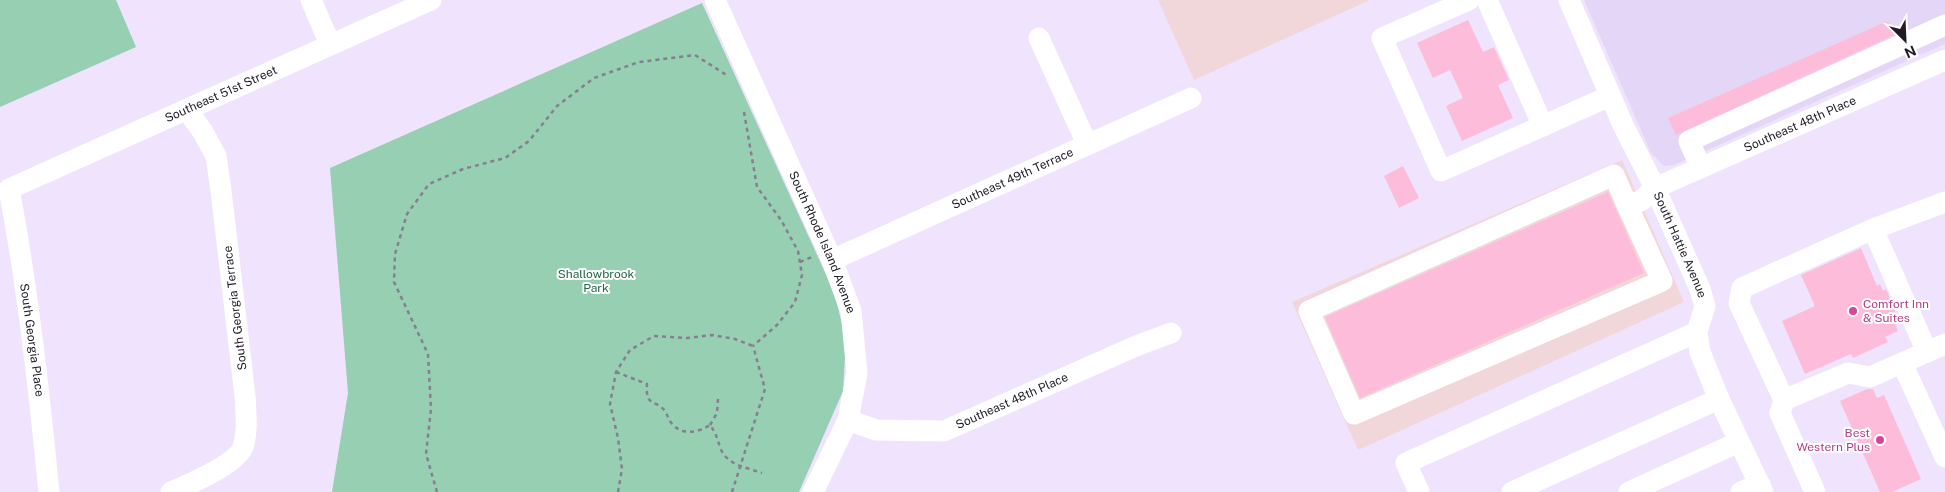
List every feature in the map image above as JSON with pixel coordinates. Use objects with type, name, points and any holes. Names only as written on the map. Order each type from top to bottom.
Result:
[{"type":"street","points":[[311,0],[330,44]]},
{"type":"street","name":"Southeast 51st Street","points":[[9,189],[431,0]]},
{"type":"street","name":"South Rhode Island Avenue","points":[[715,0],[832,260],[851,311],[857,373],[848,420],[813,492]]},
{"type":"street","points":[[1469,0],[1382,38],[1441,171],[1610,96]]},
{"type":"street","points":[[1487,0],[1543,126]]},
{"type":"street","name":"South Hattie Avenue","points":[[1569,0],[1610,96],[1655,188],[1700,289],[1705,306],[1697,332],[1700,352],[1739,442],[1755,489]]},
{"type":"street","points":[[1701,168],[1688,141],[1945,25]]},
{"type":"street","points":[[1039,38],[1087,144]]},
{"type":"street","name":"Southeast 48th Place","points":[[1628,207],[1642,200],[1655,188],[1945,60]]},
{"type":"street","points":[[1846,70],[1858,98]]},
{"type":"street","name":"Southeast 49th Terrace","points":[[832,260],[1191,98]]},
{"type":"street","name":"South Georgia Terrace","points":[[179,489],[221,468],[243,449],[246,426],[245,396],[216,156],[203,132],[187,110]]},
{"type":"street","points":[[1614,175],[1628,207],[1662,281],[1354,414],[1309,311],[1614,175]]},
{"type":"street","name":"South Georgia Place","points":[[9,189],[18,234],[39,391],[50,492]]},
{"type":"street","points":[[1815,492],[1780,413],[1784,400],[1739,303],[1742,288],[1873,229],[1945,202]]},
{"type":"street","points":[[1784,400],[1848,373],[1870,377],[1936,348],[1873,229]]},
{"type":"street","points":[[1419,492],[1406,463],[1697,332]]},
{"type":"street","name":"Southeast 48th Place","points":[[848,420],[876,430],[944,431],[1136,346],[1171,333]]},
{"type":"street","points":[[1902,363],[1945,456]]},
{"type":"street","points":[[1512,492],[1720,399]]},
{"type":"street","points":[[1629,492],[1739,442]]},
{"type":"path","points":[[437,492],[426,454],[431,409],[428,354],[394,282],[395,254],[407,214],[429,184],[463,169],[505,158],[528,140],[557,106],[594,78],[639,62],[696,55],[726,74],[731,80]]},
{"type":"path","points":[[744,109],[757,187],[781,220],[798,251],[802,275],[795,302],[777,324],[753,346]]},
{"type":"path","points":[[618,492],[622,468],[618,438],[610,404],[616,372],[630,350],[654,336],[687,338],[712,335],[735,338],[753,346]]},
{"type":"path","points":[[732,492],[765,388],[753,346]]},
{"type":"path","points":[[616,372],[647,384],[646,393],[649,400],[664,410],[674,426],[679,430],[696,432],[710,425],[717,413],[718,399]]},
{"type":"path","points":[[710,425],[717,434],[725,458],[762,473]]},
{"type":"shaded area","points":[[1158,0],[1370,0],[1194,80]]},
{"type":"shaded area","points":[[1584,0],[1945,0],[1945,44],[1674,165],[1664,166],[1651,153]]},
{"type":"shaded area","points":[[1622,160],[1684,302],[1358,450],[1292,302]]},
{"type":"green space","points":[[0,0],[116,0],[136,47],[0,107]]},
{"type":"green space","name":"Shallowbrook Park","points":[[702,3],[834,292],[846,340],[843,391],[799,492],[332,492],[348,393],[330,168]]},
{"type":"building","points":[[1468,20],[1483,52],[1494,47],[1509,80],[1498,85],[1513,118],[1462,141],[1446,106],[1463,98],[1450,70],[1433,78],[1417,43]]},
{"type":"building","points":[[1888,21],[1894,35],[1676,135],[1668,118]]},
{"type":"building","points":[[1403,166],[1419,198],[1399,208],[1384,176]]},
{"type":"building","points":[[1608,192],[1644,273],[1360,398],[1325,317]]},
{"type":"building","name":"Comfort Inn & Suites","points":[[1861,248],[1877,286],[1880,284],[1883,291],[1886,289],[1896,314],[1891,316],[1898,331],[1885,337],[1888,342],[1853,358],[1851,354],[1805,374],[1782,321],[1815,306],[1801,275]]},
{"type":"building","name":"Best Western Plus","points":[[1867,389],[1873,389],[1877,398],[1884,395],[1921,479],[1892,492],[1880,492],[1840,401]]},
{"type":"place","name":"Comfort Inn & Suites","points":[[1853,311]]},
{"type":"place","name":"Best Western Plus","points":[[1880,440]]}]
